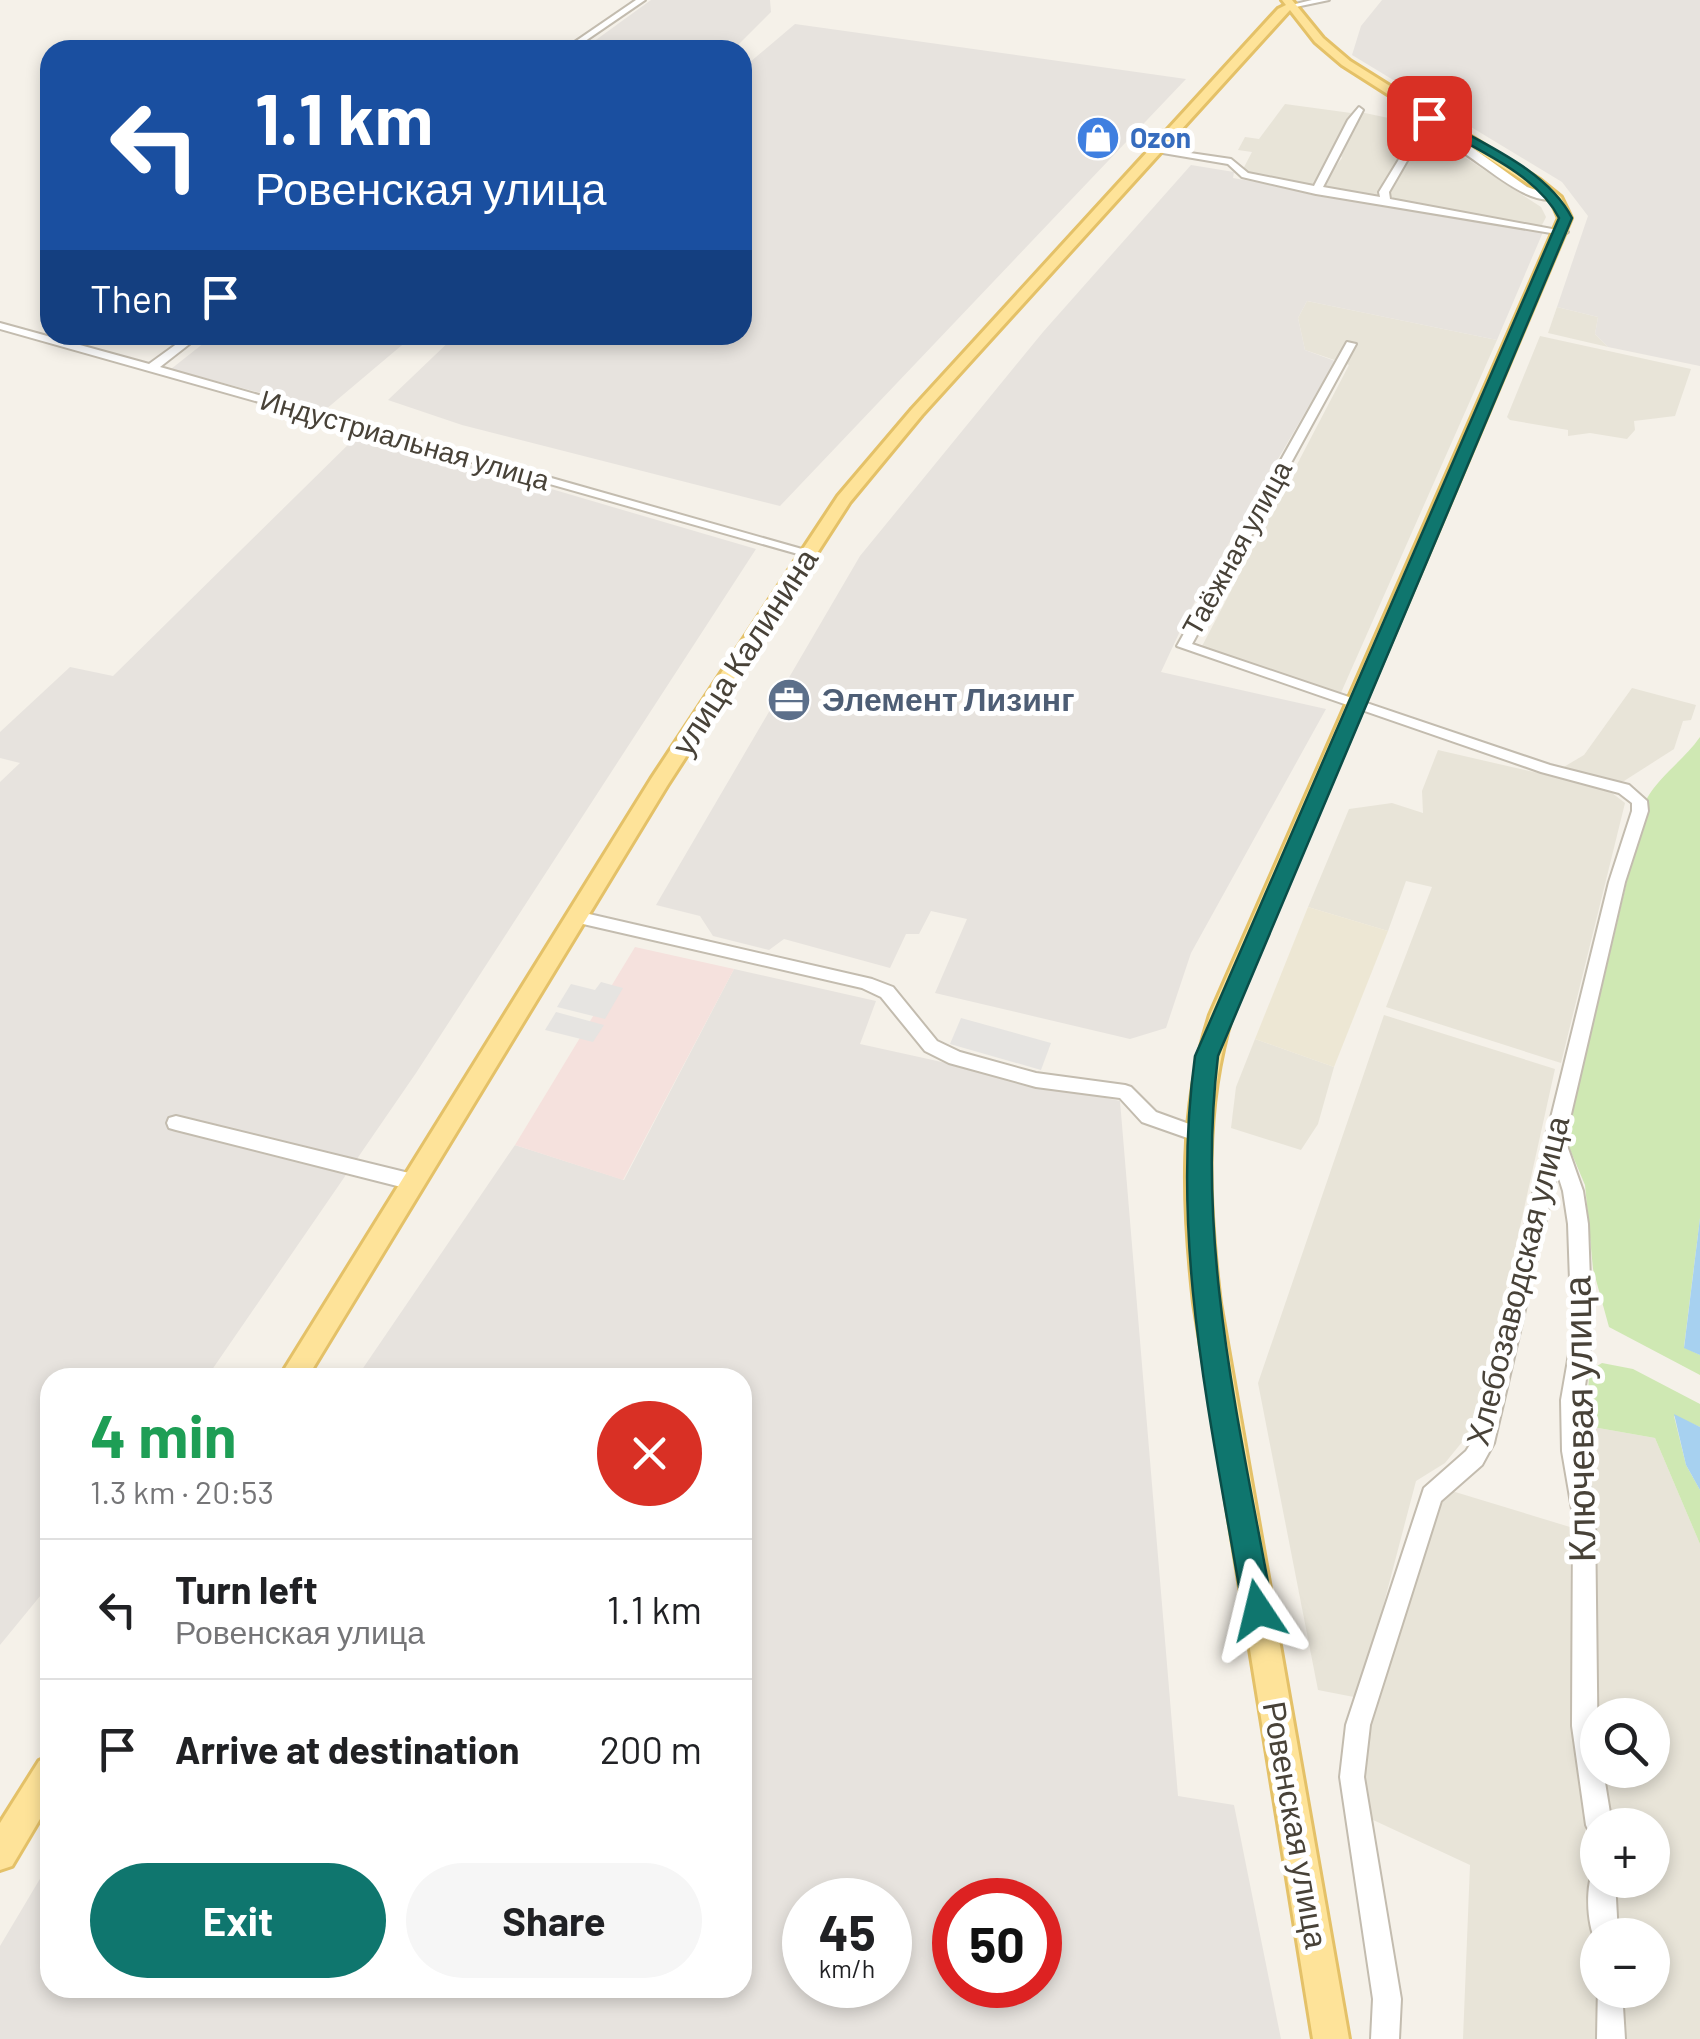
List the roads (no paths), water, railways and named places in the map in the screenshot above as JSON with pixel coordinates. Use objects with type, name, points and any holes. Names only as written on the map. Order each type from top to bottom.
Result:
[{"type":"main road","name":"улица Калинина","points":[[298,1368],[576,917],[868,468],[1289,3]]},
{"type":"main road","points":[[1289,3],[1319,40],[1361,74],[1555,198],[1566,218],[1563,232]]},
{"type":"main road","name":"Ровенская улица","points":[[1332,2039],[1214,1353],[1198,1231],[1196,1134],[1206,1056],[1354,704],[1563,232]]},
{"type":"main road","points":[[0,1854],[40,1788]]},
{"type":"street","points":[[582,40],[640,0]]},
{"type":"street","points":[[1289,3],[1325,0]]},
{"type":"street","points":[[1316,191],[1334,163],[1336,146],[1359,110]]},
{"type":"street","points":[[1386,202],[1384,192],[1412,146],[1439,136],[1534,196],[1555,198]]},
{"type":"street","points":[[1156,151],[1231,162],[1245,176],[1316,191],[1563,232]]},
{"type":"street","name":"Индустриальная улица","points":[[0,326],[40,337]]},
{"type":"street","name":"Таёжная улица","points":[[1351,344],[1183,640],[1190,650],[1354,704]]},
{"type":"street","name":"Индустриальная улица","points":[[66,345],[810,554]]},
{"type":"street","points":[[150,369],[182,345]]},
{"type":"street","name":"Хлебозаводская улица","points":[[1354,704],[1546,769],[1624,789],[1639,802],[1554,1135],[1483,1443],[1474,1458],[1432,1495],[1358,1725],[1352,1777],[1388,1999],[1385,2039]]},
{"type":"street","points":[[576,917],[866,983],[887,992],[931,1046],[955,1058],[1036,1080],[1125,1092],[1149,1117],[1196,1134]]},
{"type":"street","points":[[176,1123],[412,1182]]},
{"type":"street","name":"Ключевая улица","points":[[1554,1135],[1573,1191],[1578,1224],[1582,1338],[1572,1400],[1573,1452],[1584,1516],[1584,1726],[1596,1808]]},
{"type":"street","points":[[1609,2008],[1611,2039]]},
{"type":"water","points":[[1700,1218],[1700,1355],[1684,1348]]},
{"type":"water","points":[[1674,1414],[1700,1427],[1700,1490],[1686,1465]]},
{"type":"place","name":"Ozon","points":[[1098,138]]},
{"type":"place","name":"Элемент Лизинг","points":[[789,700]]}]
